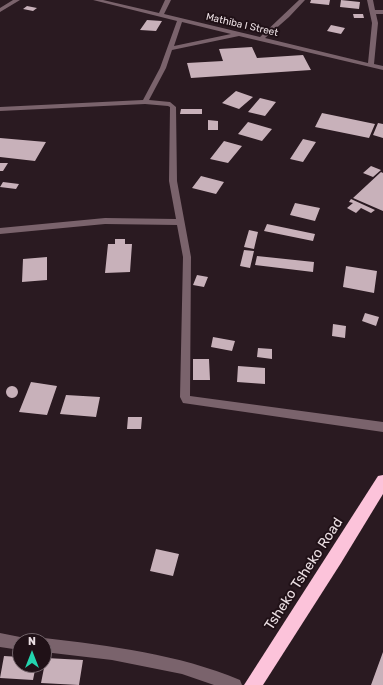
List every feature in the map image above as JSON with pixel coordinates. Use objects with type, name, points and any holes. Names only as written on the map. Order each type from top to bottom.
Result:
[{"type":"highway","name":"Tsheko Tsheko Road","points":[[253,685],[336,558],[383,481]]},
{"type":"street","points":[[0,10],[17,0]]},
{"type":"street","name":"Mathiba I Street","points":[[96,0],[262,38],[383,68]]},
{"type":"street","points":[[161,15],[168,0]]},
{"type":"street","points":[[262,38],[287,16],[302,0]]},
{"type":"street","points":[[370,0],[373,12],[375,34],[372,46],[371,65]]},
{"type":"street","points":[[373,12],[383,12]]},
{"type":"street","points":[[146,102],[163,68],[180,20]]},
{"type":"street","points":[[169,49],[240,34]]},
{"type":"street","points":[[0,109],[146,102],[165,103],[173,107],[173,181],[187,257],[185,397],[187,400],[383,427]]},
{"type":"street","points":[[0,231],[105,221],[181,222]]},
{"type":"street","points":[[0,640],[12,642]]},
{"type":"street","points":[[52,646],[112,653],[182,667],[235,685]]},
{"type":"building","points":[[311,0],[330,0],[329,5],[310,3]]},
{"type":"building","points":[[341,0],[360,2],[359,9],[340,7]]},
{"type":"building","points":[[27,6],[37,8],[33,11],[23,9]]},
{"type":"building","points":[[353,14],[363,14],[364,18],[354,18]]},
{"type":"building","points":[[147,20],[162,21],[156,31],[140,30]]},
{"type":"building","points":[[331,25],[345,28],[341,34],[327,31]]},
{"type":"building","points":[[252,47],[257,58],[303,55],[311,70],[191,78],[187,63],[223,61],[219,49]]},
{"type":"building","points":[[236,91],[253,97],[239,109],[222,103]]},
{"type":"building","points":[[260,98],[276,102],[265,116],[248,112]]},
{"type":"building","points":[[181,109],[202,109],[202,114],[180,114]]},
{"type":"building","points":[[322,113],[375,124],[369,138],[315,127]]},
{"type":"building","points":[[208,120],[218,121],[218,130],[208,130]]},
{"type":"building","points":[[248,122],[272,129],[262,141],[238,134]]},
{"type":"building","points":[[378,123],[383,124],[383,138],[373,135]]},
{"type":"building","points":[[0,138],[46,142],[35,161],[0,157]]},
{"type":"building","points":[[303,139],[316,142],[303,162],[290,159]]},
{"type":"building","points":[[224,141],[242,146],[228,163],[210,159]]},
{"type":"building","points":[[0,163],[8,163],[3,171],[0,171]]},
{"type":"building","points":[[371,166],[381,170],[373,177],[363,173]]},
{"type":"building","points":[[381,172],[383,173],[383,211],[353,198]]},
{"type":"building","points":[[201,176],[224,182],[216,194],[192,188]]},
{"type":"building","points":[[3,182],[19,184],[16,189],[0,187]]},
{"type":"building","points":[[351,199],[375,210],[371,213],[361,208],[356,213],[347,208],[353,203],[349,202]]},
{"type":"building","points":[[295,203],[320,208],[315,221],[290,215]]},
{"type":"building","points":[[267,224],[315,234],[313,241],[264,231]]},
{"type":"building","points":[[249,230],[258,232],[254,249],[244,247]]},
{"type":"building","points":[[115,239],[125,239],[125,244],[132,244],[130,272],[105,273],[108,244],[115,244]]},
{"type":"building","points":[[244,250],[254,251],[250,268],[240,266]]},
{"type":"building","points":[[257,256],[314,262],[313,272],[255,265]]},
{"type":"building","points":[[47,257],[47,280],[22,282],[23,259]]},
{"type":"building","points":[[346,266],[377,271],[374,293],[343,287]]},
{"type":"building","points":[[197,275],[208,277],[204,287],[193,285]]},
{"type":"building","points":[[365,313],[379,317],[376,326],[362,321]]},
{"type":"building","points":[[333,324],[346,326],[345,338],[332,336]]},
{"type":"building","points":[[213,337],[235,341],[232,351],[211,347]]},
{"type":"building","points":[[258,348],[272,349],[272,359],[257,357]]},
{"type":"building","points":[[193,359],[209,359],[210,380],[193,380]]},
{"type":"building","points":[[238,366],[265,368],[265,384],[237,382]]},
{"type":"building","points":[[31,382],[57,386],[47,415],[19,412]]},
{"type":"building","points":[[14,386],[17,387],[17,397],[10,398],[7,397],[6,390],[7,387]]},
{"type":"building","points":[[66,395],[100,397],[96,417],[60,414]]},
{"type":"building","points":[[128,417],[142,417],[141,429],[127,429]]},
{"type":"building","points":[[156,549],[179,554],[173,576],[150,571]]},
{"type":"building","points":[[383,652],[383,685],[371,685]]},
{"type":"building","points":[[4,656],[12,656],[12,673],[34,673],[33,680],[0,678]]},
{"type":"building","points":[[52,658],[83,660],[79,685],[41,683],[43,673],[52,673]]}]
